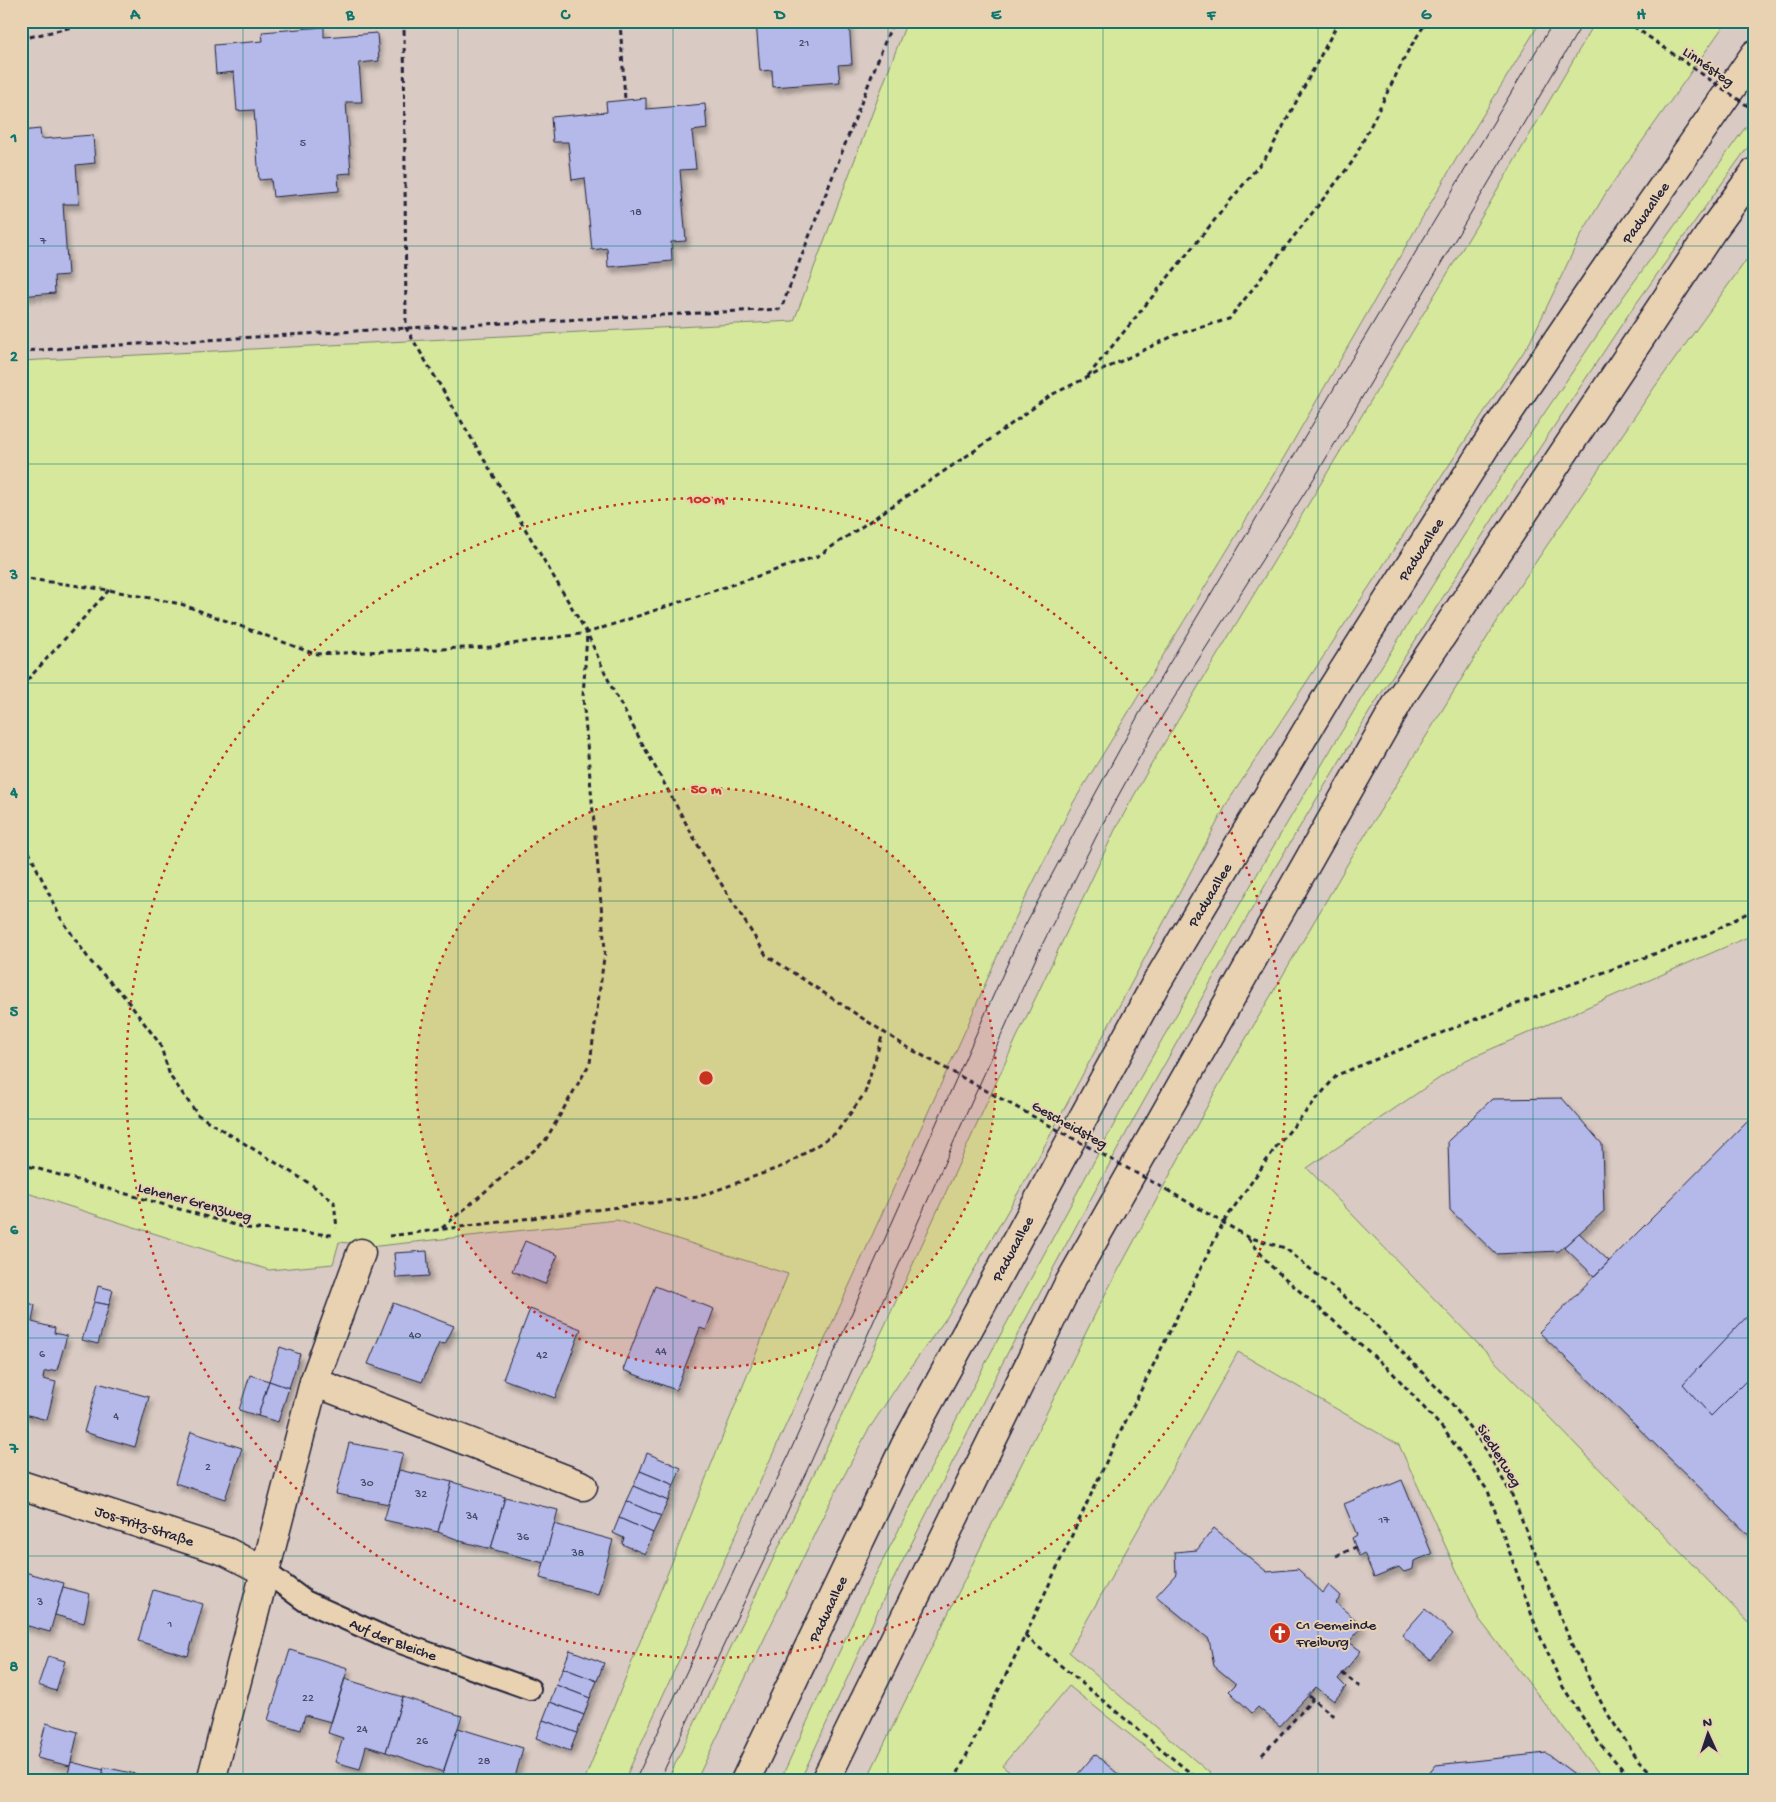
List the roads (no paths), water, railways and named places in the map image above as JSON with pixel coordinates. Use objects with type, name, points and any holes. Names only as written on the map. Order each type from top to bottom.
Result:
[{"type":"main road","name":"Paduaallee","points":[[745,1781],[905,1446],[1154,987],[1333,687],[1480,456],[1755,54]]},
{"type":"main road","points":[[825,1781],[1068,1287],[1401,696],[1711,232],[1755,172]]},
{"type":"main road","points":[[211,1781],[314,1382],[360,1253]]},
{"type":"main road","points":[[314,1382],[583,1486]]},
{"type":"main road","name":"Jos-Fritz-Straße","points":[[21,1485],[227,1552],[266,1572]]},
{"type":"lane","name":"Auf der Bleiche","points":[[266,1572],[305,1601],[387,1638],[530,1689]]},
{"type":"tram line","points":[[635,1781],[789,1454],[1022,931],[1139,714],[1554,21]]},
{"type":"tram line","points":[[659,1781],[809,1466],[1040,949],[1102,825],[1163,715],[1318,472],[1584,21]]},
{"type":"place","name":"C1 Gemeinde Freiburg","points":[[1280,1633]]}]
